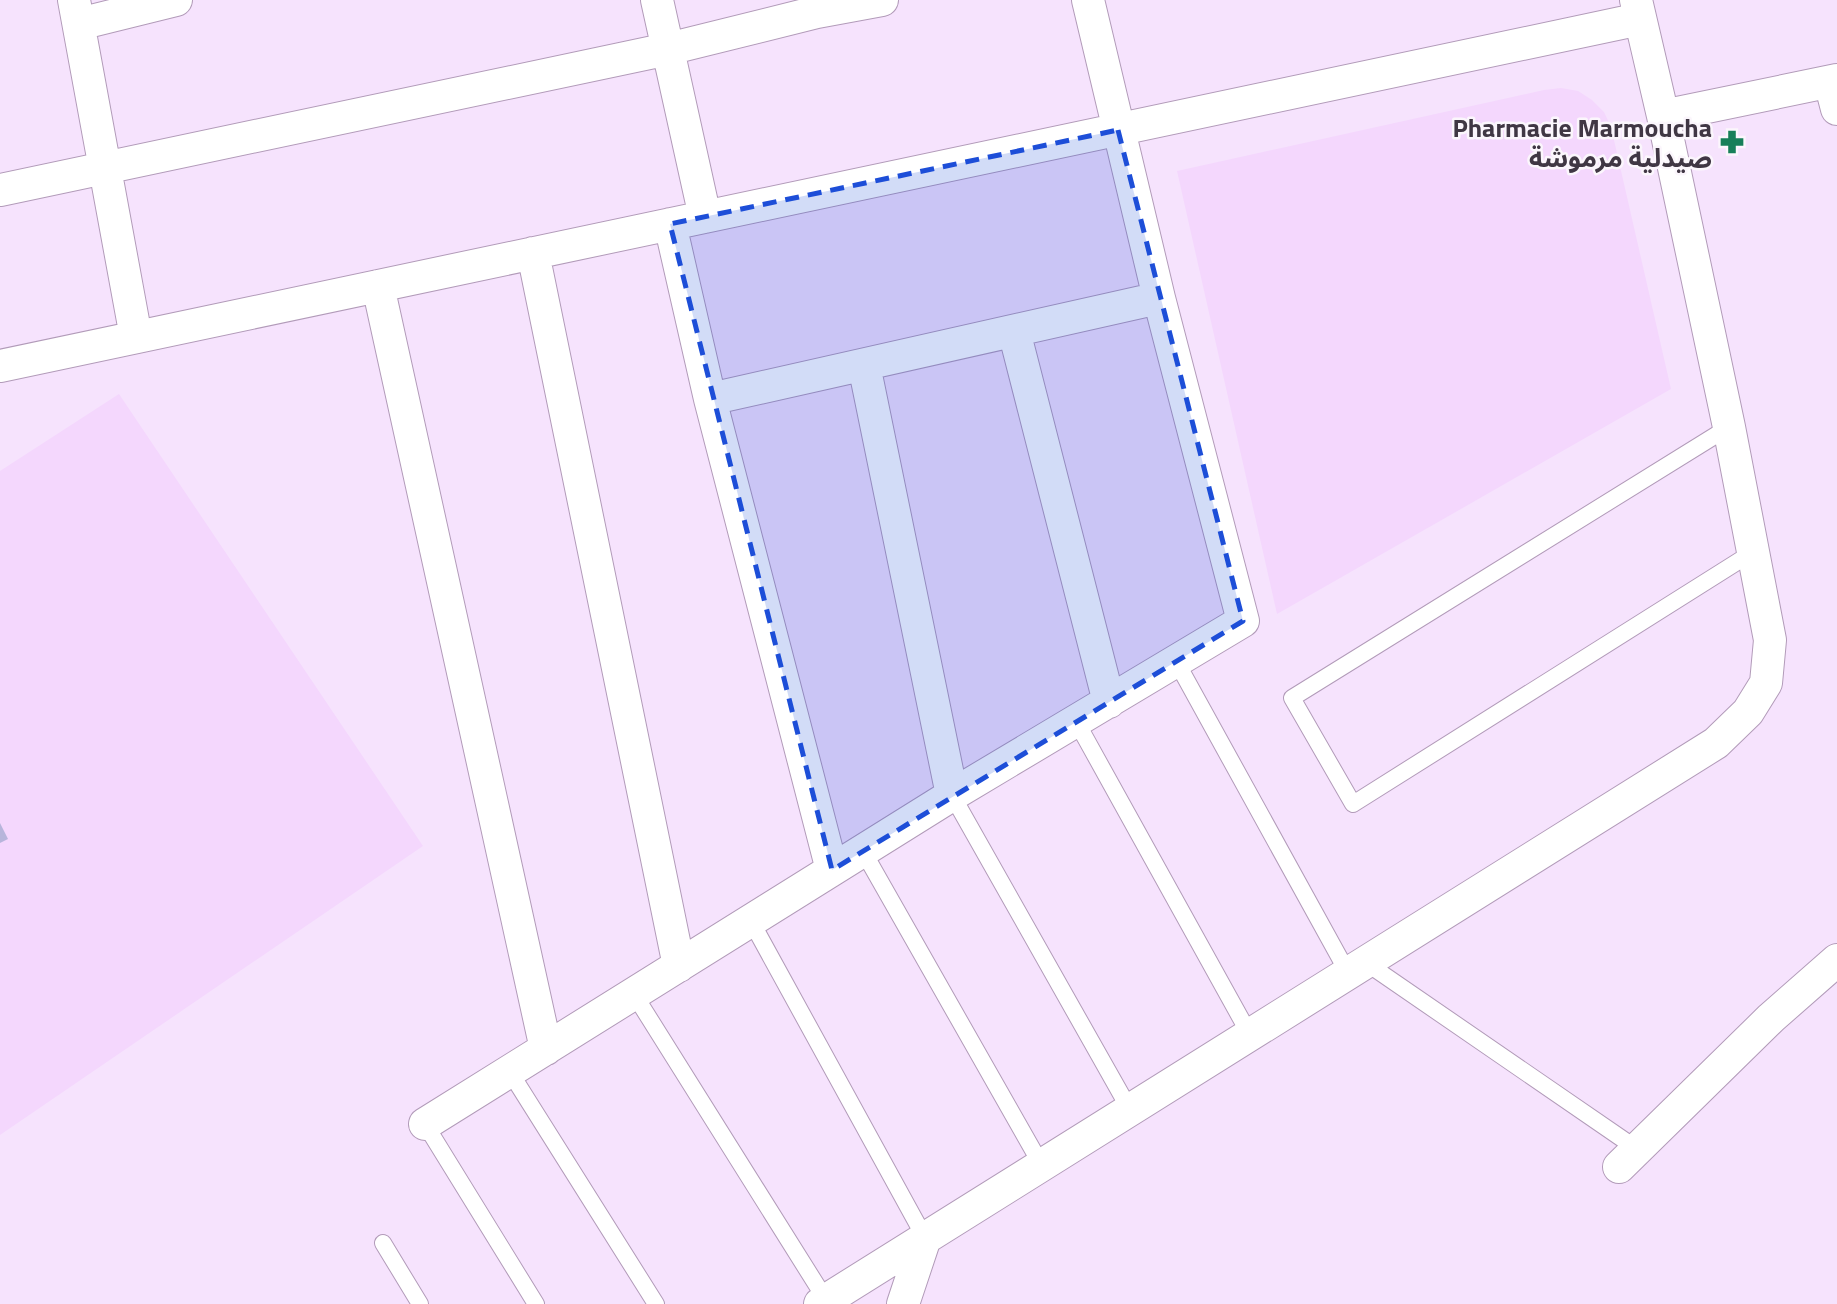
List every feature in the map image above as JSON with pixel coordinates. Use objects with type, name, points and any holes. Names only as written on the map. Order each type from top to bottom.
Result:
[{"type":"street","points":[[136,337],[77,12],[176,0]]},
{"type":"street","points":[[657,0],[705,217]]},
{"type":"street","points":[[0,190],[668,49],[816,6],[882,0]]},
{"type":"street","points":[[425,1125],[952,795],[1243,621],[1159,298],[1088,0]]},
{"type":"street","points":[[0,366],[1118,130],[1638,10],[1729,427],[1770,640],[1766,683],[1748,712],[1716,743],[823,1302]]},
{"type":"street","points":[[1663,116],[1835,90]]},
{"type":"street","points":[[670,224],[710,399],[832,870]]},
{"type":"street","points":[[533,253],[679,966]]},
{"type":"street","points":[[378,286],[546,1049]]},
{"type":"street","points":[[710,399],[1159,298]]},
{"type":"street","points":[[1014,331],[1109,702]]},
{"type":"street","points":[[864,365],[952,795]]},
{"type":"street","points":[[1628,1158],[1771,1018],[1837,960]]},
{"type":"street","points":[[903,1304],[925,1238]]},
{"type":"lane","points":[[1729,427],[1292,698],[1353,804],[1753,552]]},
{"type":"lane","points":[[1176,661],[1357,968],[1628,1158]]},
{"type":"lane","points":[[1076,721],[1250,1035]]},
{"type":"lane","points":[[952,795],[1130,1110]]},
{"type":"lane","points":[[863,851],[1042,1166]]},
{"type":"lane","points":[[751,921],[925,1238]]},
{"type":"lane","points":[[635,993],[823,1302]]},
{"type":"lane","points":[[510,1072],[656,1304]]},
{"type":"lane","points":[[425,1125],[536,1304]]},
{"type":"lane","points":[[383,1242],[420,1304]]},
{"type":"highlighted area","points":[[1118,130],[1243,621],[832,870],[670,224]]},
{"type":"shaded area","points":[[1561,88],[1578,91],[1592,100],[1604,112],[1611,127],[1671,389],[1277,614],[1177,171]]},
{"type":"shaded area","points":[[119,394],[423,846],[0,1135],[0,471]]},
{"type":"building","points":[[0,823],[8,839],[0,843]]},
{"type":"place","name":"Pharmacie Marmoucha صيدلية مرموشة","points":[[1732,142]]}]
